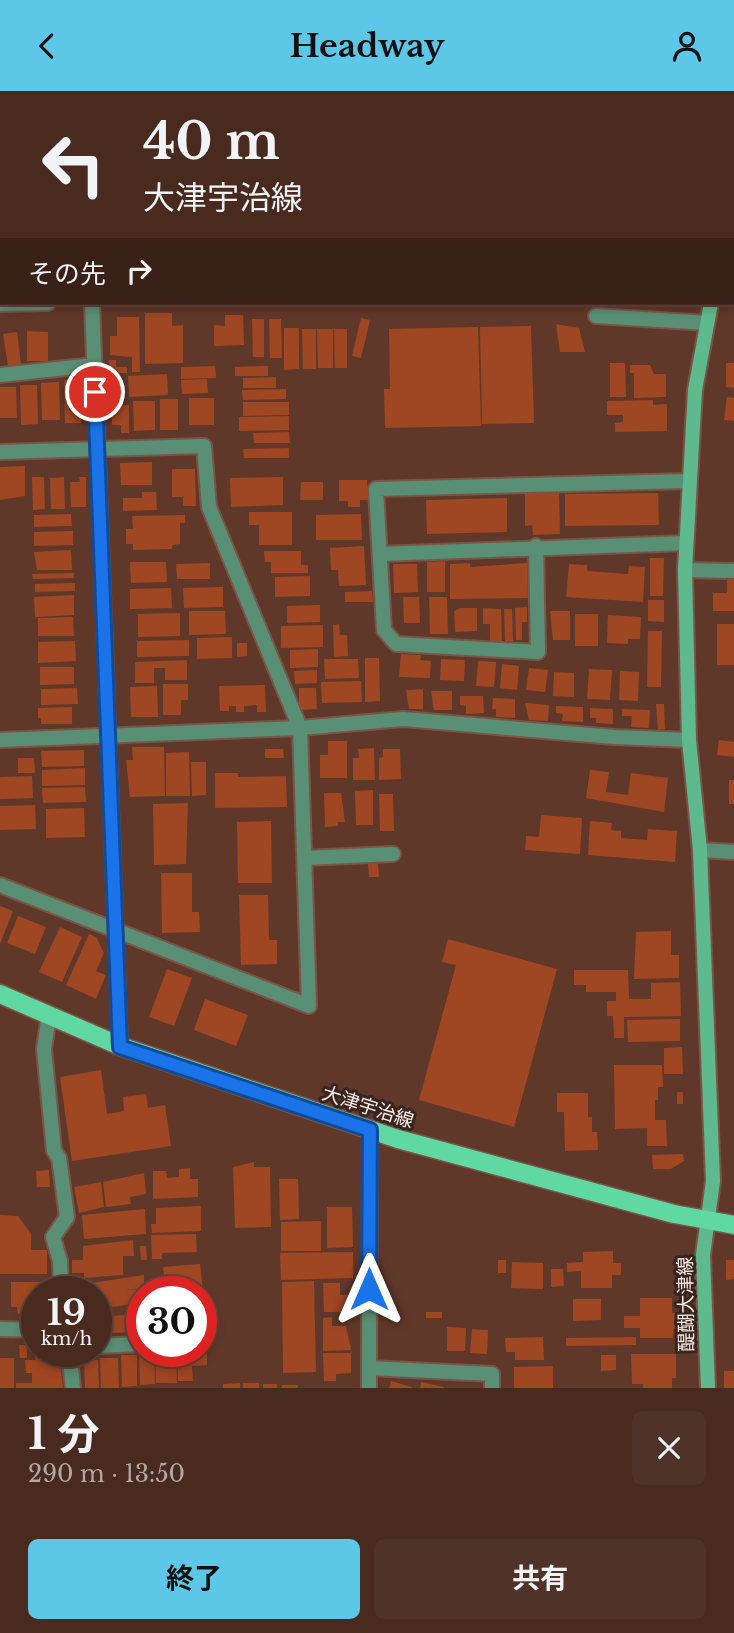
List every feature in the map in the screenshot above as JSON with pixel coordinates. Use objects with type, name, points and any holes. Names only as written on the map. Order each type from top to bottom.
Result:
[{"type":"main road","name":"大津宇治線","points":[[0,994],[120,1047],[370,1130],[674,1214],[734,1225]]},
{"type":"street","points":[[92,305],[120,1047]]},
{"type":"street","name":"醍醐大津線","points":[[708,1388],[703,1255],[713,1181],[700,850],[689,740],[685,570],[695,390],[711,305]]},
{"type":"street","points":[[596,316],[707,323]]},
{"type":"street","points":[[0,376],[94,365]]},
{"type":"street","points":[[0,452],[97,447],[204,446],[209,507],[300,728],[309,1006],[116,928],[0,885]]},
{"type":"street","points":[[536,546],[538,652],[396,644],[384,630],[376,489],[688,481]]},
{"type":"street","points":[[380,554],[536,546],[686,543]]},
{"type":"street","points":[[685,570],[734,572]]},
{"type":"street","points":[[0,740],[300,728],[403,719],[614,737],[689,740]]},
{"type":"street","points":[[700,850],[734,852]]},
{"type":"street","points":[[305,858],[393,854]]},
{"type":"street","points":[[49,1015],[44,1049],[54,1151],[59,1158],[67,1217],[53,1237],[60,1261],[60,1276]]},
{"type":"street","points":[[369,1388],[370,1130]]},
{"type":"street","points":[[0,1329],[21,1330]]},
{"type":"street","points":[[71,1367],[73,1388]]},
{"type":"street","points":[[369,1368],[492,1374],[492,1388]]},
{"type":"building","points":[[145,313],[172,313],[172,326],[183,325],[183,363],[145,364]]},
{"type":"building","points":[[225,315],[243,315],[244,345],[214,346],[214,325],[225,326]]},
{"type":"building","points":[[117,317],[139,317],[140,372],[132,372],[132,357],[110,355],[110,336],[117,336]]},
{"type":"building","points":[[361,318],[370,320],[361,358],[352,356]]},
{"type":"building","points":[[252,319],[264,319],[264,357],[253,357]]},
{"type":"building","points":[[269,319],[281,319],[282,358],[270,358]]},
{"type":"building","points":[[556,324],[579,328],[585,352],[560,352]]},
{"type":"building","points":[[531,326],[534,423],[482,424],[480,327]]},
{"type":"building","points":[[478,327],[481,426],[385,428],[384,389],[390,389],[389,329]]},
{"type":"building","points":[[284,328],[299,328],[299,369],[284,370]]},
{"type":"building","points":[[302,329],[316,329],[316,369],[303,369]]},
{"type":"building","points":[[317,329],[333,329],[333,368],[318,368]]},
{"type":"building","points":[[334,329],[347,329],[347,368],[335,368]]},
{"type":"building","points":[[27,331],[48,332],[48,361],[27,361]]},
{"type":"building","points":[[17,332],[21,365],[8,366],[3,334]]},
{"type":"building","points":[[109,360],[116,360],[116,367],[127,367],[127,373],[109,373]]},
{"type":"building","points":[[610,363],[625,363],[626,397],[610,397]]},
{"type":"building","points":[[726,363],[734,363],[734,388],[726,387]]},
{"type":"building","points":[[630,365],[650,365],[654,374],[666,374],[666,397],[634,398],[634,373],[630,373]]},
{"type":"building","points":[[215,366],[216,378],[181,379],[181,367]]},
{"type":"building","points":[[268,366],[268,376],[235,376],[235,367]]},
{"type":"building","points":[[167,374],[168,395],[129,397],[128,376]]},
{"type":"building","points":[[276,377],[276,388],[243,388],[243,378]]},
{"type":"building","points":[[80,379],[81,423],[65,423],[64,380]]},
{"type":"building","points":[[207,379],[208,393],[182,394],[181,380]]},
{"type":"building","points":[[59,382],[60,420],[42,420],[41,383]]},
{"type":"building","points":[[106,384],[124,384],[124,399],[106,398]]},
{"type":"building","points":[[20,385],[37,385],[38,424],[21,425]]},
{"type":"building","points":[[0,387],[16,387],[17,418],[0,418]]},
{"type":"building","points":[[286,389],[286,399],[243,400],[242,390]]},
{"type":"building","points":[[727,397],[734,398],[734,421],[724,420]]},
{"type":"building","points":[[189,398],[214,398],[214,425],[189,425]]},
{"type":"building","points":[[160,399],[178,399],[178,430],[160,430]]},
{"type":"building","points":[[653,400],[653,405],[667,404],[667,431],[615,432],[615,423],[623,422],[623,415],[607,415],[607,401]]},
{"type":"building","points":[[133,401],[155,401],[155,430],[134,431]]},
{"type":"building","points":[[243,402],[289,402],[289,415],[243,416]]},
{"type":"building","points":[[112,405],[129,405],[129,433],[121,433],[121,425],[112,425]]},
{"type":"building","points":[[289,416],[289,430],[239,431],[239,417]]},
{"type":"building","points":[[289,432],[290,443],[254,443],[253,433]]},
{"type":"building","points":[[289,448],[289,458],[244,458],[243,449]]},
{"type":"building","points":[[152,462],[152,485],[121,485],[120,463]]},
{"type":"building","points":[[25,466],[25,496],[0,500],[0,467]]},
{"type":"building","points":[[172,469],[195,469],[196,506],[183,506],[183,497],[172,497]]},
{"type":"building","points":[[32,477],[44,477],[45,509],[33,510]]},
{"type":"building","points":[[64,477],[65,509],[51,509],[50,478]]},
{"type":"building","points":[[79,477],[86,477],[86,507],[71,507],[70,482],[80,482]]},
{"type":"building","points":[[283,477],[283,505],[231,507],[230,478]]},
{"type":"building","points":[[339,480],[367,480],[368,500],[360,500],[360,507],[348,507],[348,501],[339,501]]},
{"type":"building","points":[[301,482],[323,482],[323,500],[300,500]]},
{"type":"building","points":[[142,492],[156,492],[157,510],[123,511],[123,498],[142,498]]},
{"type":"building","points":[[559,492],[560,534],[533,535],[532,525],[525,526],[525,493]]},
{"type":"building","points":[[658,493],[659,525],[565,526],[565,494]]},
{"type":"building","points":[[507,498],[507,532],[427,534],[426,500]]},
{"type":"building","points":[[249,512],[292,512],[292,545],[259,545],[259,525],[249,525]]},
{"type":"building","points":[[71,514],[72,526],[34,527],[34,515]]},
{"type":"building","points":[[361,514],[362,540],[316,540],[316,515]]},
{"type":"building","points":[[185,515],[185,523],[180,523],[180,544],[172,545],[172,549],[133,550],[133,544],[126,544],[126,529],[133,529],[132,516]]},
{"type":"building","points":[[73,531],[73,545],[34,546],[34,532]]},
{"type":"building","points":[[364,546],[366,585],[339,586],[338,570],[331,570],[330,548]]},
{"type":"building","points":[[71,550],[72,570],[37,570],[34,552]]},
{"type":"building","points":[[264,551],[301,551],[301,565],[308,565],[308,573],[271,573],[271,562],[265,562]]},
{"type":"building","points":[[650,558],[664,558],[663,596],[650,596]]},
{"type":"building","points":[[445,561],[445,592],[427,592],[427,562]]},
{"type":"building","points":[[130,562],[166,562],[167,582],[131,583]]},
{"type":"building","points":[[210,563],[210,579],[177,579],[176,564]]},
{"type":"building","points":[[470,563],[470,567],[527,563],[528,598],[450,599],[450,564]]},
{"type":"building","points":[[393,564],[417,564],[418,592],[394,593]]},
{"type":"building","points":[[569,564],[587,565],[587,571],[628,574],[629,566],[645,567],[643,602],[566,597]]},
{"type":"building","points":[[74,573],[74,578],[33,579],[32,574]]},
{"type":"building","points":[[310,576],[310,596],[275,597],[275,577]]},
{"type":"building","points":[[727,580],[734,580],[734,611],[713,611],[713,593],[727,593]]},
{"type":"building","points":[[75,583],[75,591],[35,592],[35,584]]},
{"type":"building","points":[[223,587],[223,607],[184,608],[183,588]]},
{"type":"building","points":[[171,588],[172,608],[130,609],[130,589]]},
{"type":"building","points":[[372,591],[373,602],[345,602],[345,592]]},
{"type":"building","points":[[74,595],[74,615],[35,617],[34,597]]},
{"type":"building","points":[[403,597],[419,597],[420,623],[404,623]]},
{"type":"building","points":[[429,597],[447,597],[448,634],[430,634]]},
{"type":"building","points":[[648,600],[664,600],[664,622],[648,621]]},
{"type":"building","points":[[320,605],[320,622],[287,623],[287,606]]},
{"type":"building","points":[[527,607],[527,622],[522,622],[522,640],[516,640],[515,608]]},
{"type":"building","points":[[477,608],[477,631],[455,632],[454,611]]},
{"type":"building","points":[[483,608],[501,609],[502,641],[490,641],[490,624],[483,624]]},
{"type":"building","points":[[504,609],[512,609],[513,641],[505,641]]},
{"type":"building","points":[[189,611],[225,611],[226,634],[189,635]]},
{"type":"building","points":[[550,611],[570,611],[570,640],[553,640]]},
{"type":"building","points":[[180,613],[180,636],[138,637],[138,614]]},
{"type":"building","points":[[575,614],[598,614],[598,646],[575,646]]},
{"type":"building","points":[[608,615],[641,617],[640,639],[628,639],[628,644],[607,643]]},
{"type":"building","points":[[73,617],[74,636],[38,636],[38,618]]},
{"type":"building","points":[[339,624],[340,635],[347,635],[348,656],[334,657],[333,625]]},
{"type":"building","points":[[717,624],[734,624],[734,665],[717,665]]},
{"type":"building","points":[[323,625],[323,647],[281,648],[281,626]]},
{"type":"building","points":[[648,631],[662,631],[661,687],[647,687]]},
{"type":"building","points":[[232,637],[232,658],[197,659],[197,638]]},
{"type":"building","points":[[189,640],[189,656],[137,657],[137,641]]},
{"type":"building","points":[[75,641],[76,661],[38,663],[38,642]]},
{"type":"building","points":[[237,643],[247,643],[247,656],[237,657]]},
{"type":"building","points":[[318,649],[318,667],[290,668],[290,650]]},
{"type":"building","points":[[401,654],[421,655],[420,660],[431,661],[430,678],[399,677]]},
{"type":"building","points":[[365,658],[379,658],[380,701],[365,702]]},
{"type":"building","points":[[324,659],[358,659],[359,678],[325,679]]},
{"type":"building","points":[[441,659],[465,660],[464,681],[440,680]]},
{"type":"building","points":[[187,660],[187,680],[165,680],[165,668],[154,668],[154,683],[135,683],[135,662]]},
{"type":"building","points":[[478,661],[496,662],[494,687],[476,686]]},
{"type":"building","points":[[502,664],[519,666],[517,690],[500,688]]},
{"type":"building","points":[[40,667],[74,667],[74,684],[40,685]]},
{"type":"building","points":[[529,668],[548,670],[545,692],[526,690]]},
{"type":"building","points":[[589,669],[612,670],[610,700],[587,699]]},
{"type":"building","points":[[317,670],[317,683],[295,684],[294,671]]},
{"type":"building","points":[[620,671],[639,672],[638,701],[619,700]]},
{"type":"building","points":[[554,672],[574,673],[574,697],[553,696]]},
{"type":"building","points":[[361,681],[362,702],[322,703],[321,682]]},
{"type":"building","points":[[163,684],[188,684],[188,700],[181,700],[181,715],[163,715]]},
{"type":"building","points":[[265,685],[266,712],[257,712],[257,705],[244,706],[244,712],[236,712],[236,706],[229,706],[229,711],[220,711],[219,686]]},
{"type":"building","points":[[157,686],[158,717],[131,717],[130,687]]},
{"type":"building","points":[[77,688],[78,704],[41,705],[41,689]]},
{"type":"building","points":[[299,688],[316,688],[317,709],[299,710]]},
{"type":"building","points":[[423,689],[423,709],[409,709],[406,690]]},
{"type":"building","points":[[431,691],[452,691],[452,710],[434,710]]},
{"type":"building","points":[[460,696],[483,696],[484,713],[466,714],[466,706],[460,705]]},
{"type":"building","points":[[493,698],[515,699],[515,718],[496,717],[496,709],[492,709]]},
{"type":"building","points":[[525,703],[549,705],[548,721],[529,720]]},
{"type":"building","points":[[656,704],[664,704],[665,729],[658,730]]},
{"type":"building","points":[[556,706],[583,707],[583,722],[562,721],[563,714],[556,713]]},
{"type":"building","points":[[72,707],[72,724],[41,724],[41,718],[38,718],[38,708]]},
{"type":"building","points":[[590,708],[613,709],[613,724],[596,723],[596,718],[590,718]]},
{"type":"building","points":[[622,709],[650,710],[649,728],[631,727],[632,716],[622,716]]},
{"type":"building","points":[[719,740],[734,742],[734,757],[717,755]]},
{"type":"building","points":[[328,741],[347,741],[347,778],[320,778],[320,755],[328,755]]},
{"type":"building","points":[[132,747],[164,747],[165,796],[130,797],[126,760],[133,760]]},
{"type":"building","points":[[374,748],[375,780],[353,780],[353,758],[359,758],[358,749]]},
{"type":"building","points":[[265,749],[283,749],[284,758],[265,758]]},
{"type":"building","points":[[383,749],[400,749],[401,779],[379,780],[379,758],[383,757]]},
{"type":"building","points":[[84,750],[84,766],[42,767],[41,751]]},
{"type":"building","points":[[189,752],[190,796],[166,796],[166,753]]},
{"type":"building","points":[[18,758],[34,758],[35,773],[18,773]]},
{"type":"building","points":[[191,762],[206,762],[206,795],[192,796]]},
{"type":"building","points":[[85,768],[85,785],[42,786],[42,770]]},
{"type":"building","points":[[590,770],[609,772],[606,792],[628,795],[631,773],[668,778],[664,812],[586,798]]},
{"type":"building","points":[[215,773],[238,773],[238,777],[286,776],[287,807],[215,808]]},
{"type":"building","points":[[32,776],[33,798],[0,799],[0,777]]},
{"type":"building","points":[[729,780],[734,780],[734,804],[729,804]]},
{"type":"building","points":[[85,787],[86,802],[43,803],[42,788]]},
{"type":"building","points":[[373,790],[373,825],[356,825],[355,791]]},
{"type":"building","points":[[324,793],[341,793],[345,822],[338,822],[338,826],[325,827]]},
{"type":"building","points":[[379,794],[393,794],[394,831],[380,831]]},
{"type":"building","points":[[188,803],[186,864],[154,865],[153,804]]},
{"type":"building","points":[[35,805],[36,829],[0,830],[0,806]]},
{"type":"building","points":[[84,808],[85,837],[46,838],[46,809]]},
{"type":"building","points":[[541,815],[582,818],[580,854],[525,850],[526,836],[539,837]]},
{"type":"building","points":[[271,821],[272,883],[238,883],[237,822]]},
{"type":"building","points":[[590,821],[612,823],[611,830],[621,831],[621,838],[647,840],[648,829],[677,831],[675,862],[588,855]]},
{"type":"building","points":[[378,863],[379,877],[369,877],[368,864]]},
{"type":"building","points":[[161,873],[192,873],[192,912],[199,912],[200,932],[162,933]]},
{"type":"building","points":[[239,895],[268,895],[269,940],[277,940],[277,964],[241,965]]},
{"type":"building","points":[[0,906],[13,911],[0,944]]},
{"type":"building","points":[[18,916],[46,927],[35,954],[7,943]]},
{"type":"building","points":[[60,927],[82,937],[62,982],[39,972]]},
{"type":"building","points":[[671,931],[671,955],[679,955],[679,978],[634,979],[636,932]]},
{"type":"building","points":[[89,934],[96,937],[104,953],[96,971],[106,975],[96,999],[66,985]]},
{"type":"building","points":[[448,939],[557,969],[514,1127],[419,1100],[456,965],[442,962]]},
{"type":"building","points":[[167,969],[192,978],[174,1026],[149,1017]]},
{"type":"building","points":[[574,970],[628,970],[629,999],[651,999],[651,983],[680,982],[681,1016],[624,1017],[624,1038],[614,1038],[613,1016],[607,1016],[607,1001],[616,1001],[616,992],[586,992],[586,985],[574,985]]},
{"type":"building","points":[[205,999],[248,1015],[236,1046],[194,1030]]},
{"type":"building","points":[[680,1019],[680,1041],[628,1042],[627,1020]]},
{"type":"building","points":[[682,1047],[683,1074],[664,1074],[664,1048]]},
{"type":"building","points":[[614,1065],[662,1065],[663,1087],[658,1087],[655,1120],[666,1120],[667,1146],[647,1146],[647,1128],[615,1129]]},
{"type":"building","points":[[101,1070],[107,1114],[124,1111],[123,1097],[146,1094],[148,1108],[165,1105],[171,1146],[72,1161],[60,1077]]},
{"type":"building","points":[[677,1092],[683,1092],[683,1104],[677,1104]]},
{"type":"building","points":[[557,1093],[588,1093],[588,1117],[592,1117],[592,1132],[597,1132],[598,1150],[565,1151],[564,1112],[557,1112]]},
{"type":"building","points":[[683,1154],[684,1161],[671,1169],[653,1169],[652,1155]]},
{"type":"building","points":[[254,1162],[254,1167],[270,1167],[271,1227],[235,1228],[233,1167]]},
{"type":"building","points":[[190,1168],[190,1179],[198,1179],[198,1197],[153,1199],[153,1171],[166,1171],[167,1178],[179,1177],[179,1169]]},
{"type":"building","points":[[49,1170],[50,1187],[37,1187],[36,1171]]},
{"type":"building","points":[[144,1173],[146,1194],[130,1197],[131,1204],[106,1207],[103,1182]]},
{"type":"building","points":[[279,1179],[298,1179],[299,1219],[280,1220]]},
{"type":"building","points":[[101,1182],[104,1207],[79,1213],[74,1187]]},
{"type":"building","points":[[201,1206],[201,1231],[152,1233],[151,1224],[156,1224],[156,1208]]},
{"type":"building","points":[[327,1207],[352,1207],[353,1247],[327,1248]]},
{"type":"building","points":[[145,1209],[146,1234],[84,1239],[82,1215]]},
{"type":"building","points":[[0,1215],[18,1216],[31,1234],[31,1250],[47,1250],[47,1274],[0,1274]]},
{"type":"building","points":[[321,1221],[321,1251],[281,1251],[281,1222]]},
{"type":"building","points":[[196,1234],[197,1252],[162,1253],[162,1259],[152,1259],[151,1235]]},
{"type":"building","points":[[133,1240],[134,1256],[123,1256],[123,1275],[84,1276],[84,1273],[72,1273],[72,1260],[83,1260],[83,1246]]},
{"type":"building","points":[[140,1246],[146,1246],[147,1260],[141,1260]]},
{"type":"building","points":[[613,1251],[613,1263],[621,1263],[621,1275],[612,1275],[612,1288],[581,1288],[581,1271],[567,1272],[567,1263],[583,1262],[583,1252]]},
{"type":"building","points":[[353,1252],[353,1278],[281,1280],[280,1253]]},
{"type":"building","points":[[498,1260],[506,1260],[506,1273],[498,1273]]},
{"type":"building","points":[[726,1260],[734,1260],[734,1279],[726,1280]]},
{"type":"building","points":[[512,1262],[543,1263],[543,1289],[511,1288]]},
{"type":"building","points":[[200,1264],[201,1276],[164,1276],[163,1267]]},
{"type":"building","points":[[551,1269],[563,1269],[564,1286],[551,1287]]},
{"type":"building","points":[[126,1278],[126,1305],[112,1307],[112,1280]]},
{"type":"building","points":[[314,1281],[316,1372],[283,1373],[282,1282]]},
{"type":"building","points":[[11,1282],[21,1282],[21,1314],[18,1314],[17,1307],[11,1307]]},
{"type":"building","points":[[323,1283],[340,1283],[340,1295],[353,1295],[353,1312],[324,1312]]},
{"type":"building","points":[[640,1298],[672,1298],[672,1313],[682,1313],[682,1329],[673,1329],[673,1338],[640,1338],[640,1328],[624,1328],[624,1316],[640,1316]]},
{"type":"building","points":[[573,1299],[601,1299],[601,1320],[573,1321]]},
{"type":"building","points":[[426,1312],[442,1312],[442,1318],[426,1318]]},
{"type":"building","points":[[126,1315],[126,1333],[112,1333],[112,1316]]},
{"type":"building","points":[[332,1317],[332,1326],[346,1326],[351,1350],[323,1351],[323,1318]]},
{"type":"building","points":[[447,1327],[466,1328],[465,1351],[447,1351]]},
{"type":"building","points":[[472,1329],[488,1330],[487,1354],[470,1353]]},
{"type":"building","points":[[543,1337],[544,1360],[515,1360],[515,1352],[506,1352],[505,1338]]},
{"type":"building","points":[[636,1337],[636,1345],[566,1346],[566,1338]]},
{"type":"building","points":[[323,1353],[351,1353],[351,1373],[336,1374],[336,1381],[324,1381]]},
{"type":"building","points":[[631,1354],[676,1354],[676,1378],[672,1378],[672,1388],[643,1388],[643,1384],[632,1384]]},
{"type":"building","points":[[121,1355],[126,1355],[126,1367],[137,1367],[137,1386],[122,1387]]},
{"type":"building","points":[[601,1355],[616,1355],[616,1370],[601,1371]]},
{"type":"building","points":[[0,1358],[14,1358],[14,1388],[0,1388]]},
{"type":"building","points":[[112,1358],[118,1358],[119,1388],[101,1388],[100,1367],[112,1367]]},
{"type":"building","points":[[553,1366],[553,1388],[514,1388],[514,1367]]},
{"type":"building","points":[[26,1367],[61,1367],[63,1388],[16,1388],[16,1383],[32,1383],[32,1373],[26,1373]]},
{"type":"building","points":[[84,1367],[98,1367],[99,1388],[85,1388]]},
{"type":"building","points":[[139,1367],[154,1367],[155,1384],[140,1385]]},
{"type":"building","points":[[155,1367],[176,1367],[177,1383],[156,1383]]},
{"type":"building","points":[[178,1367],[192,1367],[193,1381],[178,1381]]},
{"type":"building","points":[[724,1371],[734,1371],[734,1388],[724,1388]]},
{"type":"building","points":[[391,1381],[412,1387],[412,1388],[389,1388]]},
{"type":"building","points":[[421,1382],[444,1387],[444,1388],[420,1388]]},
{"type":"building","points":[[240,1383],[240,1388],[223,1388],[223,1384]]},
{"type":"building","points":[[243,1383],[259,1383],[259,1388],[243,1388]]},
{"type":"building","points":[[263,1384],[277,1384],[277,1388],[263,1388]]},
{"type":"building","points":[[282,1385],[298,1385],[298,1388],[282,1388]]},
{"type":"route","points":[[95,392],[120,1047],[370,1130],[369,1289]]}]
